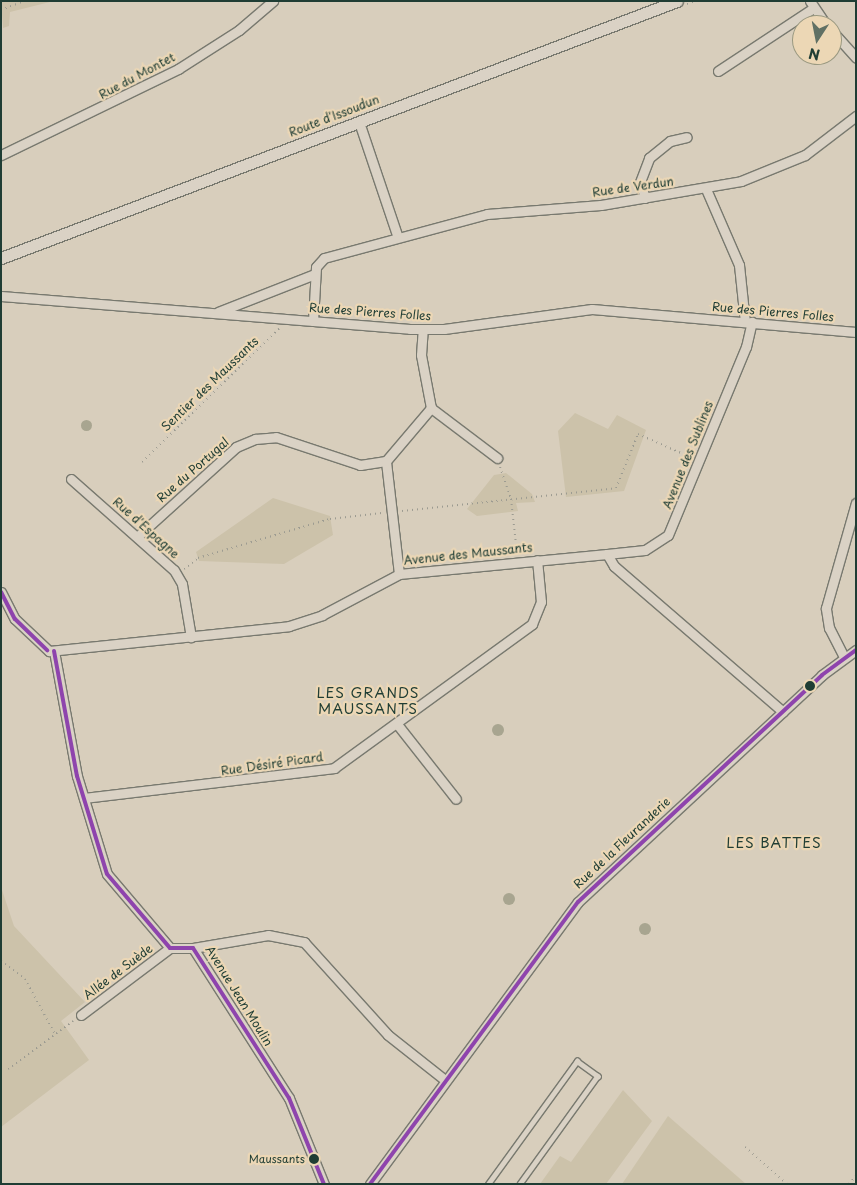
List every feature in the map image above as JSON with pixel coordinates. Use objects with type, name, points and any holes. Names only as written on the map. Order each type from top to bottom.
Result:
[{"type":"main road","name":"Route d'Issoudun","points":[[1,258],[678,1]]},
{"type":"street","name":"Rue du Montet","points":[[1,154],[178,70],[239,30],[273,1]]},
{"type":"street","points":[[718,71],[811,5]]},
{"type":"street","points":[[842,42],[856,58]]},
{"type":"street","name":"Rue de Verdun","points":[[315,274],[322,258],[397,235],[487,214],[645,198],[706,189],[805,155],[856,116]]},
{"type":"street","points":[[359,122],[397,235]]},
{"type":"street","points":[[645,198],[640,182],[647,161],[670,141],[687,137]]},
{"type":"street","points":[[706,189],[739,265],[749,322]]},
{"type":"street","points":[[215,314],[315,274],[313,321]]},
{"type":"street","name":"Rue des Pierres Folles","points":[[1,296],[424,329],[592,309],[856,332]]},
{"type":"street","name":"Avenue des Sublines","points":[[607,554],[659,545],[668,535],[699,461],[749,322]]},
{"type":"street","points":[[424,329],[422,361],[432,408],[497,458]]},
{"type":"street","points":[[399,574],[394,512],[386,461],[432,408]]},
{"type":"street","name":"Rue du Portugal","points":[[138,536],[236,447],[255,439],[276,437],[360,465],[386,461]]},
{"type":"street","name":"Rue d'Espagne","points":[[71,479],[138,536],[176,575],[187,602],[190,637]]},
{"type":"street","points":[[844,657],[828,628],[826,608],[856,503]]},
{"type":"street","points":[[607,554],[614,566],[783,712]]},
{"type":"street","name":"Avenue des Maussants","points":[[50,650],[289,626],[322,615],[399,574],[607,554]]},
{"type":"street","name":"Rue Désiré Picard","points":[[84,798],[320,773],[342,763],[532,624],[541,602],[537,560]]},
{"type":"street","points":[[1,592],[14,619],[50,650],[84,798],[110,879],[170,948]]},
{"type":"street","name":"Rue de la Fleuranderie","points":[[370,1184],[578,902],[783,712],[844,657],[856,650]]},
{"type":"street","points":[[397,724],[456,799]]},
{"type":"street","points":[[194,948],[268,935],[304,942],[388,1035],[445,1080]]},
{"type":"street","name":"Avenue Jean Moulin","points":[[170,948],[194,948],[289,1098],[324,1184]]},
{"type":"street","name":"Allée de Suède","points":[[81,1015],[170,948]]},
{"type":"lane","points":[[488,1184],[578,1061],[598,1076],[520,1184]]},
{"type":"path","points":[[1,10],[25,1]]},
{"type":"path","name":"Sentier des Maussants","points":[[142,462],[289,319]]},
{"type":"path","points":[[176,575],[198,558],[321,522],[394,512],[616,488],[638,434],[699,461]]},
{"type":"path","points":[[497,458],[511,499],[518,562]]},
{"type":"path","points":[[1,961],[25,979],[55,1034]]},
{"type":"path","points":[[8,1069],[81,1015]]},
{"type":"path","points":[[745,1148],[787,1184]]},
{"type":"path","points":[[849,1184],[856,1176]]},
{"type":"shaded area","points":[[1,1],[54,1],[10,12],[9,26],[3,28]]},
{"type":"shaded area","points":[[575,413],[608,429],[617,415],[646,430],[624,491],[566,497],[558,431]]},
{"type":"shaded area","points":[[86,419],[92,425],[86,431],[80,425]]},
{"type":"shaded area","points":[[506,473],[532,494],[535,502],[516,503],[518,511],[477,516],[467,509],[494,475]]},
{"type":"shaded area","points":[[273,498],[330,516],[333,535],[284,564],[199,561],[196,552]]},
{"type":"shaded area","points":[[500,724],[503,725],[503,735],[496,736],[493,735],[492,728],[493,725]]},
{"type":"shaded area","points":[[1,887],[14,926],[85,1002],[61,1021],[89,1060],[1,1127]]},
{"type":"shaded area","points":[[509,893],[515,899],[509,905],[503,899]]},
{"type":"shaded area","points":[[643,923],[647,923],[651,929],[647,935],[643,935],[639,931],[639,927]]},
{"type":"shaded area","points":[[623,1090],[652,1121],[606,1184],[540,1184],[560,1156],[571,1162]]},
{"type":"shaded area","points":[[668,1116],[746,1184],[622,1184]]},
{"type":"transit line","points":[[1,592],[15,619],[47,650]]},
{"type":"transit line","points":[[370,1184],[578,902],[822,675],[856,650]]},
{"type":"transit line","points":[[54,651],[77,776],[107,874],[170,948],[193,948],[289,1098],[324,1184]]},
{"type":"place","name":"Maussants","points":[[314,1159]]},
{"type":"district","name":"LES GRANDS MAUSSANTS","points":[[368,702]]},
{"type":"district","name":"LES BATTES","points":[[774,843]]}]
